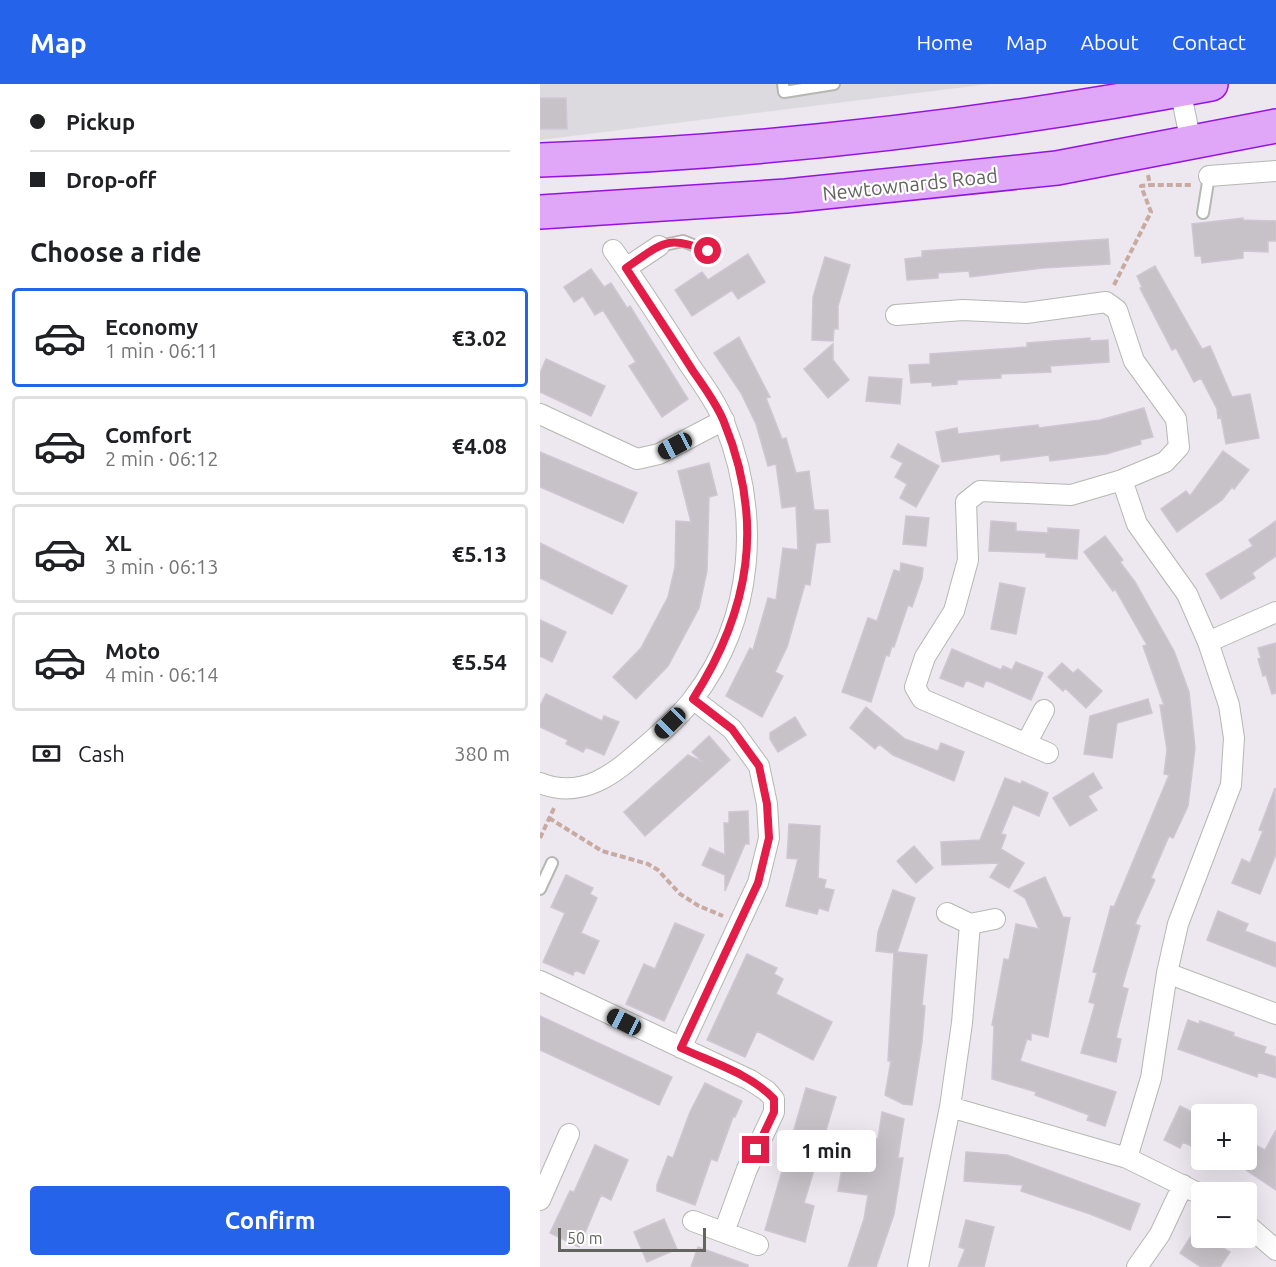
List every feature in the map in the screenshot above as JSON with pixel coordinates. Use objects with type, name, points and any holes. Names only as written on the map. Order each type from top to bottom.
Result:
[{"type":"highway","points":[[540,160],[631,157],[896,134],[1050,112],[1190,86]]},
{"type":"highway","name":"Newtownards Road","points":[[540,212],[717,201],[912,184],[1057,168],[1276,126]]},
{"type":"street","points":[[1190,86],[1191,143]]},
{"type":"street","points":[[1209,176],[1276,171]]},
{"type":"street","points":[[626,268],[659,246]]},
{"type":"street","points":[[540,783],[564,787],[584,787],[602,781],[652,741],[693,699],[714,667],[727,638],[745,580],[749,530],[742,475],[724,420],[613,250]]},
{"type":"street","points":[[896,315],[963,310],[1026,314],[1106,302],[1117,309],[1134,361],[1176,419],[1179,447],[1165,462],[1122,480],[1071,495],[980,491],[966,502],[968,560],[954,611],[925,657],[915,687],[922,699],[1027,742],[1048,753]]},
{"type":"street","points":[[540,414],[636,459],[659,454],[724,420]]},
{"type":"street","points":[[1122,480],[1137,524],[1187,594],[1208,642],[1229,705],[1234,738],[1231,785],[1178,924],[1167,973],[1150,1077],[1127,1158]]},
{"type":"street","points":[[1208,642],[1276,612]]},
{"type":"street","points":[[681,1048],[758,883],[769,838],[767,804],[759,766],[732,729],[693,699]]},
{"type":"street","points":[[1027,742],[1044,710]]},
{"type":"street","points":[[947,913],[970,924],[995,919]]},
{"type":"street","points":[[918,1267],[950,1107],[962,1023],[970,924]]},
{"type":"street","points":[[1167,973],[1276,1014]]},
{"type":"street","points":[[540,981],[750,1080],[767,1091],[774,1099],[774,1112],[747,1169],[724,1232]]},
{"type":"street","points":[[950,1107],[1127,1158],[1191,1189]]},
{"type":"street","points":[[540,1200],[545,1174],[569,1134]]},
{"type":"street","points":[[1137,1267],[1160,1234],[1183,1185]]},
{"type":"street","points":[[693,1221],[758,1245]]},
{"type":"street","points":[[1257,1234],[1276,1250]]},
{"type":"lane","points":[[783,84],[784,92],[834,84]]},
{"type":"lane","points":[[1203,213],[1209,176]]},
{"type":"lane","points":[[659,246],[683,241],[708,251]]},
{"type":"lane","points":[[540,889],[552,863]]},
{"type":"path","points":[[1142,152],[1150,185]]},
{"type":"path","points":[[1106,302],[1151,212],[1141,186],[1194,184],[1209,176]]},
{"type":"path","points":[[540,838],[564,787]]},
{"type":"path","points":[[549,818],[602,851],[648,864],[689,900],[739,922]]},
{"type":"shaded area","points":[[540,84],[989,84],[540,140]]},
{"type":"building","points":[[540,98],[566,98],[567,129],[540,129]]},
{"type":"building","points":[[1243,218],[1243,220],[1276,221],[1276,241],[1268,241],[1268,252],[1243,251],[1243,258],[1202,263],[1201,256],[1195,256],[1192,224]]},
{"type":"building","points":[[1108,239],[1110,264],[1043,268],[970,277],[969,271],[938,273],[938,278],[907,280],[905,259],[922,257],[922,251]]},
{"type":"building","points":[[748,254],[765,282],[738,299],[732,290],[692,316],[675,290],[702,272],[708,280]]},
{"type":"building","points":[[825,257],[850,265],[838,306],[838,329],[834,329],[833,341],[812,340],[813,297]]},
{"type":"building","points":[[1155,266],[1202,349],[1210,346],[1232,397],[1250,394],[1259,438],[1226,444],[1221,417],[1218,418],[1217,409],[1201,378],[1194,382],[1176,348],[1172,350],[1140,288],[1142,287],[1137,276]]},
{"type":"building","points":[[591,269],[604,287],[611,283],[627,308],[630,306],[688,399],[662,417],[629,366],[636,362],[603,310],[595,315],[583,296],[574,302],[564,287]]},
{"type":"building","points":[[739,337],[770,397],[766,398],[782,439],[786,438],[796,473],[809,471],[814,510],[828,510],[830,542],[816,543],[810,585],[805,584],[787,647],[775,672],[783,676],[762,717],[726,696],[750,648],[753,650],[768,598],[776,600],[783,548],[798,550],[796,506],[782,508],[776,464],[768,466],[756,424],[741,393],[714,353]]},
{"type":"building","points":[[1090,338],[1090,341],[1108,340],[1109,362],[1050,366],[1051,372],[1001,374],[1001,378],[957,380],[957,384],[932,386],[932,382],[911,383],[909,365],[930,364],[930,354],[1027,347],[1027,343]]},
{"type":"building","points":[[833,344],[833,360],[849,380],[828,398],[804,369]]},
{"type":"building","points":[[546,359],[605,386],[591,416],[540,392],[540,373]]},
{"type":"building","points":[[869,377],[902,379],[900,404],[866,401]]},
{"type":"building","points":[[1144,408],[1153,437],[1140,440],[1141,444],[1106,454],[1050,461],[1049,455],[1001,461],[1000,454],[942,462],[936,432],[957,428],[958,434],[1038,425],[1039,428],[1100,420]]},
{"type":"building","points":[[898,444],[939,466],[916,507],[900,498],[907,484],[895,477],[903,463],[891,457]]},
{"type":"building","points":[[1223,451],[1249,470],[1222,500],[1177,532],[1161,509],[1186,491],[1190,496]]},
{"type":"building","points":[[540,452],[637,493],[623,523],[540,487]]},
{"type":"building","points":[[709,463],[717,495],[709,497],[707,571],[699,608],[668,666],[636,699],[613,677],[641,648],[668,597],[675,567],[676,521],[691,522],[678,471]]},
{"type":"building","points":[[906,516],[929,518],[926,546],[903,544]]},
{"type":"building","points":[[991,521],[1016,523],[1016,531],[1048,533],[1048,528],[1079,530],[1077,559],[1046,557],[1046,553],[989,551]]},
{"type":"building","points":[[1276,521],[1276,556],[1252,573],[1255,578],[1221,599],[1206,574],[1253,546],[1249,540]]},
{"type":"building","points":[[1105,536],[1123,560],[1120,562],[1135,582],[1174,651],[1189,692],[1195,748],[1188,806],[1173,838],[1169,836],[1151,878],[1155,880],[1135,924],[1140,926],[1122,987],[1128,989],[1116,1038],[1121,1039],[1116,1062],[1081,1053],[1095,1004],[1089,1002],[1097,973],[1093,972],[1111,906],[1114,907],[1169,775],[1164,774],[1167,750],[1160,705],[1164,705],[1143,646],[1147,645],[1115,589],[1113,591],[1084,552]]},
{"type":"building","points":[[540,543],[627,586],[612,614],[540,578]]},
{"type":"building","points":[[901,563],[923,568],[922,578],[912,607],[908,605],[894,647],[892,646],[889,656],[886,655],[871,702],[842,692],[868,618],[877,621],[894,570],[900,572]]},
{"type":"building","points":[[1000,583],[1025,588],[1016,634],[991,629]]},
{"type":"building","points":[[540,620],[566,632],[552,662],[540,656]]},
{"type":"building","points":[[1276,643],[1276,693],[1272,694],[1266,675],[1263,676],[1258,659],[1261,658],[1258,648]]},
{"type":"building","points":[[952,649],[1001,670],[1003,666],[1012,670],[1016,662],[1043,673],[1031,700],[986,680],[983,687],[966,680],[963,687],[940,678]]},
{"type":"building","points":[[1062,663],[1073,673],[1078,669],[1102,691],[1086,708],[1065,688],[1063,691],[1048,677]]},
{"type":"building","points":[[546,694],[602,721],[604,716],[619,722],[604,755],[586,747],[583,752],[566,744],[568,740],[540,727],[540,706]]},
{"type":"building","points":[[1148,699],[1152,713],[1117,723],[1112,758],[1084,754],[1090,716]]},
{"type":"building","points":[[866,707],[905,739],[938,751],[941,743],[964,752],[954,781],[893,755],[879,744],[875,749],[850,728]]},
{"type":"building","points":[[795,717],[806,735],[778,752],[770,739],[770,733]]},
{"type":"building","points":[[709,736],[730,760],[645,836],[624,812],[688,755],[703,762],[692,752]]},
{"type":"building","points":[[1093,773],[1102,788],[1088,796],[1097,810],[1070,826],[1053,798]]},
{"type":"building","points":[[1005,778],[1021,784],[1022,781],[1048,793],[1039,816],[1013,805],[1001,834],[1006,835],[1001,849],[1024,863],[1009,888],[990,877],[999,863],[942,865],[941,842],[980,840]]},
{"type":"building","points":[[1275,788],[1276,854],[1260,894],[1232,883],[1242,859],[1250,863],[1263,831],[1259,830]]},
{"type":"building","points":[[748,811],[749,844],[745,844],[725,891],[725,875],[702,865],[710,848],[725,855],[724,823],[729,823],[729,812]]},
{"type":"building","points":[[789,824],[820,826],[818,878],[826,880],[824,888],[834,890],[828,911],[819,908],[817,914],[786,906],[798,859],[787,858]]},
{"type":"building","points":[[914,846],[933,868],[916,883],[897,861]]},
{"type":"building","points":[[566,875],[593,888],[590,894],[597,898],[581,933],[599,941],[584,974],[575,970],[573,975],[543,962],[565,913],[551,907]]},
{"type":"building","points":[[1045,877],[1063,917],[1070,918],[1048,1037],[1031,1033],[1031,1040],[1027,1039],[1020,1061],[1116,1092],[1105,1126],[1087,1120],[1089,1115],[1035,1095],[1036,1092],[992,1079],[994,1026],[992,1025],[1004,959],[1009,960],[1016,924],[1039,929],[1025,898],[1014,891]]},
{"type":"building","points":[[893,890],[915,898],[897,952],[927,955],[922,1005],[925,1006],[922,1042],[912,1105],[903,1104],[885,1095],[891,1061],[888,1061],[894,953],[876,951],[878,932]]},
{"type":"building","points":[[1218,911],[1248,924],[1245,931],[1276,943],[1276,967],[1207,940]]},
{"type":"building","points":[[675,923],[704,935],[664,1021],[626,1004],[644,964],[655,969]]},
{"type":"building","points":[[747,954],[777,968],[774,974],[783,979],[776,994],[832,1022],[813,1060],[757,1031],[745,1057],[707,1040]]},
{"type":"building","points":[[540,1016],[672,1077],[659,1105],[540,1050]]},
{"type":"building","points":[[1188,1020],[1199,1024],[1200,1021],[1234,1033],[1233,1036],[1266,1047],[1264,1053],[1276,1057],[1276,1078],[1258,1072],[1257,1077],[1178,1049]]},
{"type":"building","points":[[705,1083],[742,1101],[733,1117],[717,1161],[711,1159],[695,1205],[657,1191],[657,1185],[668,1156],[673,1158],[690,1112]]},
{"type":"building","points":[[806,1088],[836,1097],[804,1203],[814,1206],[805,1242],[765,1230]]},
{"type":"building","points":[[1180,1106],[1191,1112],[1191,1146],[1183,1142],[1180,1148],[1164,1140]]},
{"type":"building","points":[[882,1112],[904,1119],[898,1158],[903,1158],[894,1214],[876,1267],[848,1267],[864,1219],[868,1195],[838,1191],[848,1133],[878,1139]]},
{"type":"building","points":[[1276,1130],[1276,1190],[1246,1170],[1257,1170],[1257,1146],[1265,1150]]},
{"type":"building","points":[[595,1145],[628,1160],[611,1200],[601,1195],[579,1247],[550,1233],[570,1191],[574,1192]]},
{"type":"building","points":[[966,1152],[1007,1155],[1140,1204],[1130,1230],[1021,1191],[1023,1185],[964,1181]]},
{"type":"building","points":[[664,1219],[677,1249],[647,1262],[634,1232]]},
{"type":"building","points":[[966,1220],[994,1227],[984,1267],[958,1267],[965,1249],[959,1247]]},
{"type":"building","points":[[1191,1236],[1191,1248],[1223,1248],[1230,1252],[1220,1267],[1201,1267],[1180,1253]]},
{"type":"building","points":[[698,1247],[748,1265],[748,1267],[691,1267]]},
{"type":"route","points":[[708,251],[683,241],[671,242],[659,246],[626,268],[724,420],[742,475],[749,530],[745,580],[731,628],[714,667],[693,699],[732,729],[759,766],[767,804],[769,838],[758,883],[681,1048],[750,1080],[767,1091],[774,1099],[774,1112],[756,1150]]}]
